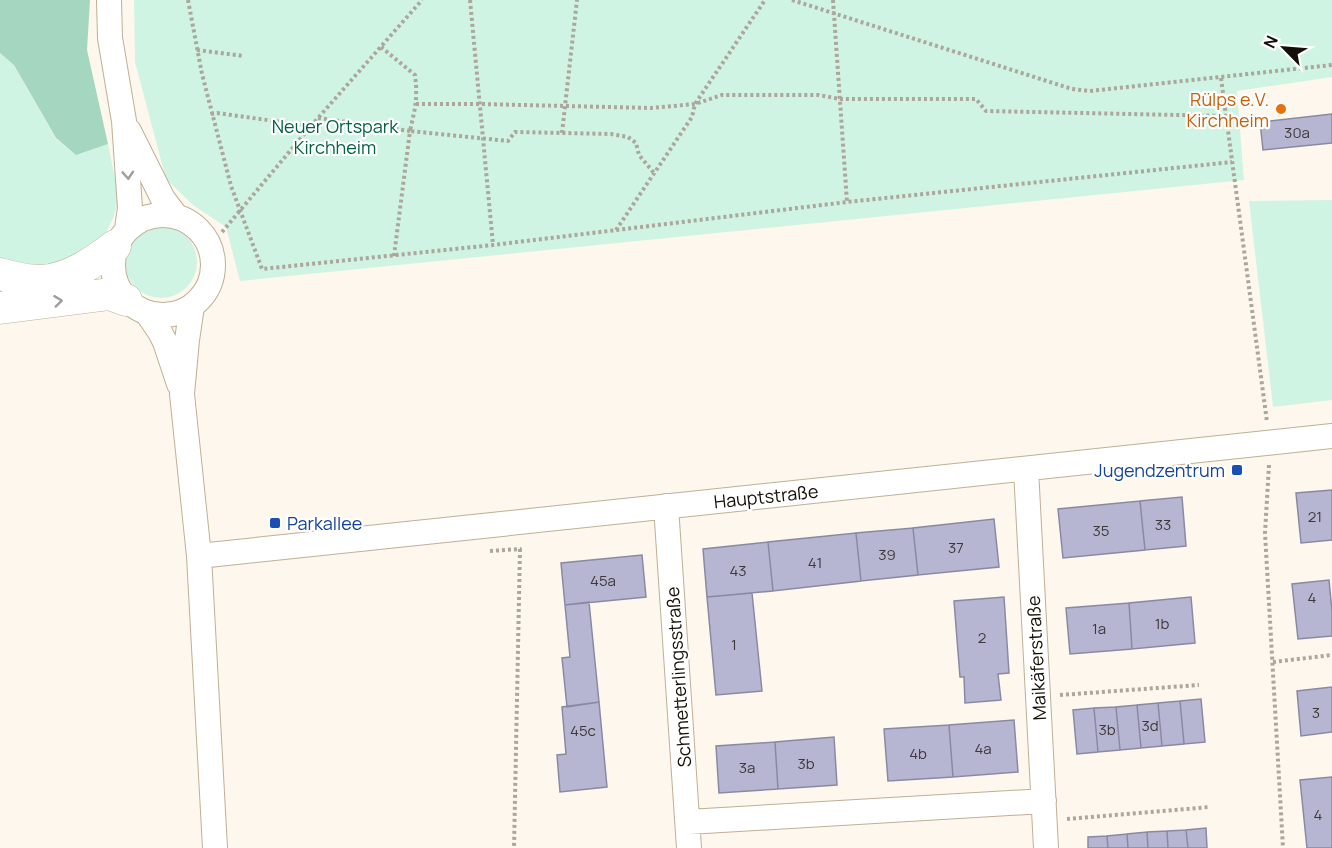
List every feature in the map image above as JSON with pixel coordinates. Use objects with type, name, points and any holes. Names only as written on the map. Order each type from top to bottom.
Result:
[{"type":"main road","points":[[0,274],[42,281],[60,277],[92,264],[121,238]]},
{"type":"main road","points":[[0,308],[110,294],[137,306]]},
{"type":"street","points":[[109,0],[110,38],[124,121],[130,208],[113,256],[113,275],[116,284],[160,332],[182,394]]},
{"type":"street","points":[[124,121],[163,199],[176,216]]},
{"type":"street","points":[[121,238],[137,221],[149,216],[163,214],[176,216],[187,220],[204,235],[212,256],[213,267],[207,289],[192,306],[170,315],[159,315],[137,306]]},
{"type":"street","points":[[192,306],[182,394],[199,556],[215,848]]},
{"type":"street","name":"Hauptstraße","points":[[199,556],[1332,436]]},
{"type":"street","name":"Maikäferstraße","points":[[1026,469],[1046,848]]},
{"type":"street","name":"Schmetterlingsstraße","points":[[666,507],[689,848]]},
{"type":"street","points":[[688,822],[1045,811]]},
{"type":"path","points":[[188,0],[211,114],[231,186],[262,269],[616,231],[847,202],[1232,162]]},
{"type":"path","points":[[222,232],[311,126],[422,0]]},
{"type":"path","points":[[470,0],[493,245]]},
{"type":"path","points":[[562,133],[577,0]]},
{"type":"path","points":[[616,231],[692,117],[695,104],[765,0]]},
{"type":"path","points":[[792,0],[1072,89],[1090,91],[1332,65]]},
{"type":"path","points":[[833,0],[847,202]]},
{"type":"path","points":[[381,47],[415,75],[417,91],[394,256]]},
{"type":"path","points":[[197,50],[244,56]]},
{"type":"path","points":[[1221,78],[1270,442],[1265,533],[1283,848]]},
{"type":"path","points":[[416,104],[651,108],[695,104],[722,95],[819,95],[840,99],[976,99],[987,111],[1226,116]]},
{"type":"path","points":[[211,114],[218,113],[311,126]]},
{"type":"path","points":[[318,118],[410,131],[508,141],[515,132],[611,134],[628,137],[636,143],[639,155],[654,173]]},
{"type":"path","points":[[485,551],[520,549],[514,848]]},
{"type":"path","points":[[1273,662],[1332,655]]},
{"type":"path","points":[[1038,696],[1198,685]]},
{"type":"path","points":[[1045,811],[1209,807]]},
{"type":"green space","points":[[0,0],[90,0],[87,50],[108,144],[76,155],[56,138],[14,65],[0,53]]},
{"type":"green space","name":"Neuer Ortspark Kirchheim","points":[[134,0],[1332,0],[1332,77],[1237,91],[1244,180],[240,281],[226,227],[193,205],[166,179],[135,62]]},
{"type":"green space","points":[[0,53],[14,65],[56,139],[76,155],[108,144],[119,198],[105,235],[89,255],[40,272],[0,261]]},
{"type":"green space","points":[[1332,200],[1332,400],[1273,407],[1249,201]]},
{"type":"green space","points":[[168,226],[187,236],[195,248],[197,262],[195,276],[187,288],[175,296],[154,298],[135,288],[127,276],[125,255],[135,236],[147,228]]},
{"type":"building","points":[[1332,114],[1332,143],[1263,150],[1260,122]]},
{"type":"building","points":[[1332,490],[1332,540],[1301,543],[1296,493]]},
{"type":"building","points":[[1182,497],[1186,546],[1145,550],[1140,501]]},
{"type":"building","points":[[1140,501],[1145,550],[1063,558],[1058,509]]},
{"type":"building","points":[[994,519],[999,567],[918,575],[913,528]]},
{"type":"building","points":[[913,528],[918,575],[861,581],[856,533]]},
{"type":"building","points":[[856,533],[861,581],[773,591],[768,542]]},
{"type":"building","points":[[768,542],[773,591],[707,597],[703,549]]},
{"type":"building","points":[[642,555],[646,597],[565,605],[561,563]]},
{"type":"building","points":[[1329,580],[1332,636],[1298,639],[1292,584]]},
{"type":"building","points":[[752,593],[762,691],[716,695],[707,597]]},
{"type":"building","points":[[1004,597],[1009,673],[998,674],[1001,700],[965,703],[964,677],[960,677],[954,601]]},
{"type":"building","points":[[1191,597],[1195,643],[1132,649],[1129,603]]},
{"type":"building","points":[[589,602],[599,702],[567,707],[562,658],[570,657],[565,605]]},
{"type":"building","points":[[1129,603],[1132,649],[1070,654],[1066,608]]},
{"type":"building","points":[[1332,687],[1332,732],[1301,736],[1297,691]]},
{"type":"building","points":[[1201,699],[1205,742],[1184,744],[1180,701]]},
{"type":"building","points":[[1180,701],[1184,744],[1162,746],[1158,703]]},
{"type":"building","points":[[599,702],[607,787],[560,792],[557,755],[566,754],[562,707]]},
{"type":"building","points":[[1158,703],[1162,746],[1141,748],[1137,705]]},
{"type":"building","points":[[1137,705],[1141,748],[1120,750],[1116,707]]},
{"type":"building","points":[[1116,707],[1120,750],[1098,752],[1094,708]]},
{"type":"building","points":[[1094,708],[1098,752],[1077,754],[1073,710]]},
{"type":"building","points":[[1014,720],[1018,772],[953,777],[949,725]]},
{"type":"building","points":[[949,725],[953,777],[888,781],[884,729]]},
{"type":"building","points":[[834,737],[837,785],[778,789],[775,742]]},
{"type":"building","points":[[775,742],[778,789],[719,793],[716,746]]},
{"type":"building","points":[[1332,777],[1332,848],[1307,848],[1300,780]]},
{"type":"building","points":[[1206,828],[1207,848],[1188,848],[1186,830]]},
{"type":"building","points":[[1186,830],[1188,848],[1168,848],[1167,831]]},
{"type":"building","points":[[1167,831],[1168,848],[1148,848],[1147,832]]},
{"type":"building","points":[[1147,832],[1148,848],[1128,848],[1127,834]]},
{"type":"building","points":[[1127,834],[1128,848],[1108,848],[1107,836]]},
{"type":"building","points":[[1107,836],[1108,848],[1088,848],[1088,837]]},
{"type":"place","name":"Rülps e.V. Kirchheim","points":[[1281,109]]},
{"type":"place","name":"Jugendzentrum","points":[[1237,470]]},
{"type":"place","name":"Parkallee","points":[[275,523]]}]
